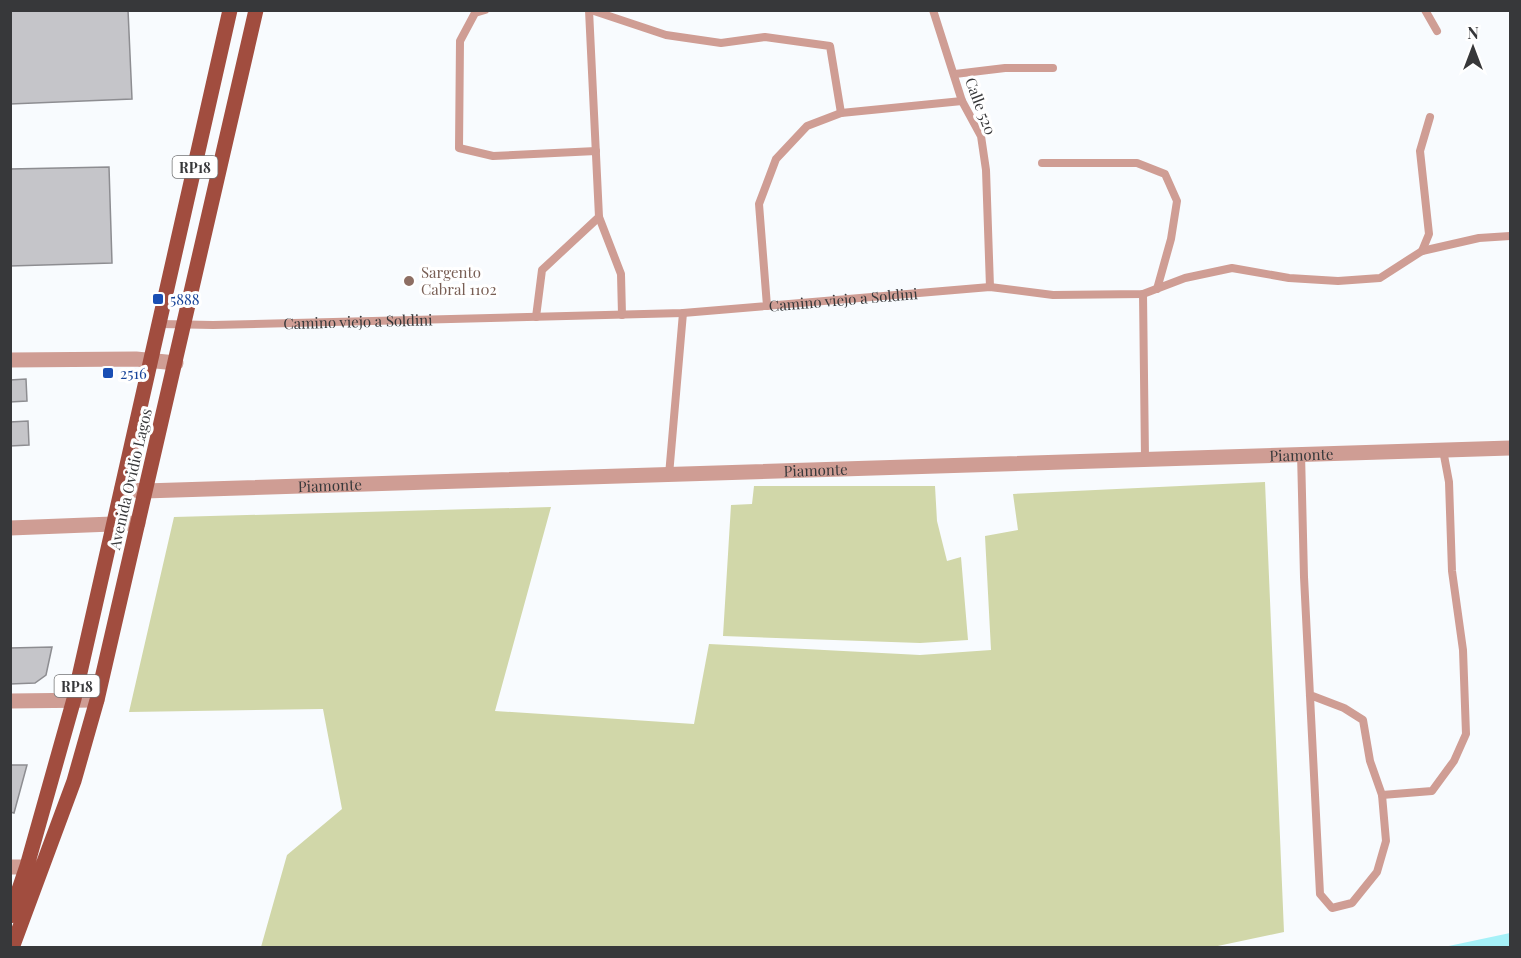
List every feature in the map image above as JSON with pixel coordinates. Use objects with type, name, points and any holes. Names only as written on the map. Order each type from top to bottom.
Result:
[{"type":"main road","name":"Avenida Ovidio Lagos","points":[[12,948],[35,867],[75,699],[230,10]]},
{"type":"main road","name":"Avenida Ovidio Lagos","points":[[10,916],[74,781],[97,700],[256,10]]},
{"type":"street","points":[[10,360],[176,363]]},
{"type":"street","name":"Piamonte","points":[[122,489],[144,491],[1510,448]]},
{"type":"street","points":[[10,528],[138,523]]},
{"type":"street","points":[[10,701],[97,700]]},
{"type":"street","points":[[10,867],[35,867]]},
{"type":"lane","points":[[485,10],[475,13],[460,41],[459,148],[493,156],[596,151]]},
{"type":"lane","points":[[622,315],[621,273],[599,217],[590,10],[677,37],[721,43],[765,37],[830,46],[841,113]]},
{"type":"lane","name":"Calle 520","points":[[933,10],[962,101],[981,136],[986,170],[990,287]]},
{"type":"lane","points":[[1425,10],[1437,31]]},
{"type":"lane","points":[[955,74],[1005,68],[1053,68]]},
{"type":"lane","points":[[767,306],[759,204],[776,159],[807,126],[841,113],[962,101]]},
{"type":"lane","points":[[1422,250],[1429,234],[1420,151],[1430,117]]},
{"type":"lane","points":[[1042,163],[1137,163],[1165,174],[1177,201],[1171,239],[1157,289]]},
{"type":"lane","points":[[536,317],[542,270],[599,217]]},
{"type":"lane","name":"Camino viejo a Soldini","points":[[160,324],[683,313],[990,287],[1053,295],[1143,294],[1185,278],[1232,268],[1289,278],[1338,281],[1380,278],[1422,250],[1479,238],[1510,236]]},
{"type":"lane","points":[[1143,294],[1146,458]]},
{"type":"lane","points":[[669,475],[683,313]]},
{"type":"lane","points":[[1382,795],[1432,791],[1454,761],[1466,734],[1463,650],[1452,571],[1449,482],[1443,450]]},
{"type":"lane","points":[[1301,453],[1310,695],[1320,894],[1332,908],[1352,903],[1377,872],[1386,841],[1382,795],[1370,761],[1363,720],[1344,708],[1310,695]]},
{"type":"green space","points":[[1265,482],[1284,932],[1213,947],[261,947],[287,855],[342,809],[323,709],[129,712],[174,517],[551,507],[495,711],[694,724],[709,644],[920,655],[991,650],[985,536],[1018,530],[1013,494]]},
{"type":"green space","points":[[754,486],[935,486],[937,521],[947,561],[961,557],[968,640],[920,643],[723,636],[731,505],[752,504]]},
{"type":"water","points":[[1510,933],[1510,947],[1444,947]]},
{"type":"building","points":[[10,10],[128,10],[132,99],[10,104]]},
{"type":"building","points":[[109,167],[112,263],[10,266],[10,169]]},
{"type":"building","points":[[26,379],[27,401],[10,402],[10,380]]},
{"type":"building","points":[[28,421],[29,445],[10,446],[10,422]]},
{"type":"building","points":[[52,647],[46,675],[35,683],[10,684],[10,648]]},
{"type":"building","points":[[10,765],[27,765],[14,813],[10,812]]},
{"type":"place","name":"Sargento Cabral 1102","points":[[409,281]]},
{"type":"place","name":"5888","points":[[158,299]]},
{"type":"place","name":"2516","points":[[108,373]]}]
